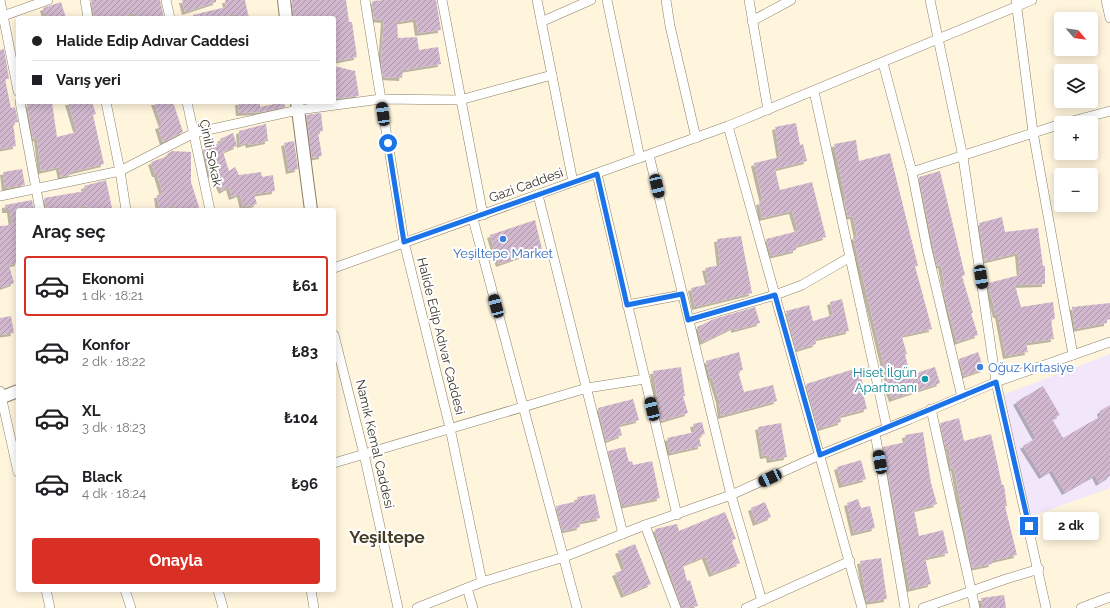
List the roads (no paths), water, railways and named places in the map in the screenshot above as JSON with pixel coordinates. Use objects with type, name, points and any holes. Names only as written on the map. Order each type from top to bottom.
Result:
[{"type":"street","points":[[0,0],[16,82]]},
{"type":"street","points":[[2,16],[48,0]]},
{"type":"street","points":[[84,0],[88,16]]},
{"type":"street","points":[[166,0],[170,16]]},
{"type":"street","points":[[284,0],[286,16]]},
{"type":"street","name":"Halide Edip Adıvar Caddesi","points":[[365,0],[404,242],[450,428],[482,582]]},
{"type":"street","points":[[442,0],[483,215]]},
{"type":"street","points":[[537,0],[573,182]]},
{"type":"street","points":[[541,22],[591,0]]},
{"type":"street","points":[[607,0],[640,158]]},
{"type":"street","points":[[666,0],[670,26],[696,138]]},
{"type":"street","points":[[749,0],[768,110]]},
{"type":"street","points":[[752,21],[791,0]]},
{"type":"street","points":[[930,0],[963,157],[996,382],[1039,569],[1046,608]]},
{"type":"street","name":"Gazi Caddesi","points":[[336,267],[728,126],[938,40],[1016,3],[1032,0]]},
{"type":"street","points":[[1106,0],[1110,18]]},
{"type":"street","points":[[1016,3],[1033,132],[1073,355]]},
{"type":"street","points":[[883,63],[912,172],[927,249],[962,397]]},
{"type":"street","points":[[336,103],[381,99],[460,100],[552,75]]},
{"type":"street","points":[[814,91],[887,428]]},
{"type":"street","points":[[20,104],[40,208]]},
{"type":"street","points":[[106,104],[126,208]]},
{"type":"street","name":"Çinili Sokak","points":[[187,104],[210,208]]},
{"type":"street","points":[[0,196],[120,171],[194,133],[297,106],[321,104]]},
{"type":"street","points":[[297,106],[310,208]]},
{"type":"street","points":[[1091,116],[1110,111]]},
{"type":"street","points":[[728,126],[862,608]]},
{"type":"street","points":[[912,172],[963,157],[1054,126]]},
{"type":"street","points":[[649,155],[731,495],[762,601]]},
{"type":"street","points":[[597,174],[677,515]]},
{"type":"street","points":[[538,195],[623,534]]},
{"type":"street","points":[[473,219],[578,608]]},
{"type":"street","points":[[688,320],[775,295],[802,285],[850,257]]},
{"type":"street","points":[[627,305],[682,294]]},
{"type":"street","points":[[417,608],[482,582],[564,557],[646,525],[731,495],[820,455],[996,382],[1110,342]]},
{"type":"street","name":"Namık Kemal Caddesi","points":[[336,343],[364,454],[398,608]]},
{"type":"street","points":[[336,462],[587,388],[645,379]]},
{"type":"street","points":[[16,391],[0,395],[16,463]]},
{"type":"street","points":[[931,409],[975,608]]},
{"type":"street","points":[[875,433],[905,608]]},
{"type":"street","points":[[646,525],[676,608]]},
{"type":"street","points":[[746,608],[850,562]]},
{"type":"street","points":[[923,608],[1039,569]]},
{"type":"street","points":[[467,588],[473,608]]},
{"type":"street","points":[[46,592],[50,608]]},
{"type":"street","points":[[126,592],[131,608]]},
{"type":"street","points":[[219,592],[223,608]]},
{"type":"street","points":[[311,592],[314,608]]},
{"type":"street","points":[[1081,608],[1110,597]]},
{"type":"place","name":"Yeşiltepe Market","points":[[503,239]]},
{"type":"place","name":"Oğuz Kırtasiye","points":[[980,367]]},
{"type":"place","name":"Hiset İlgün Apartmanı","points":[[925,379]]},
{"type":"district","name":"Yeşiltepe","points":[[387,537]]}]
